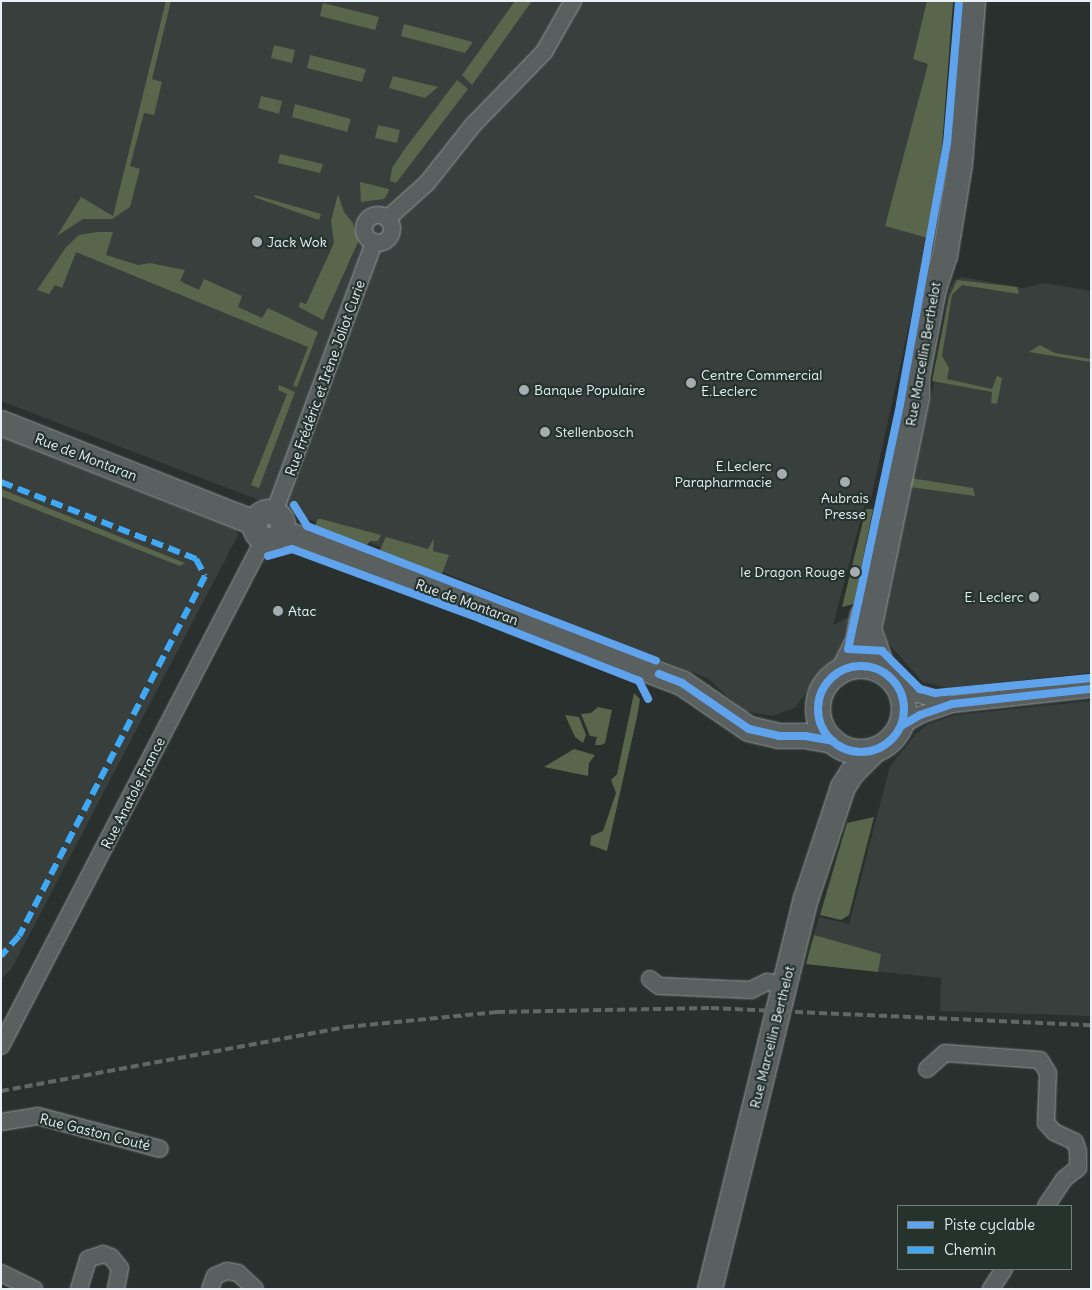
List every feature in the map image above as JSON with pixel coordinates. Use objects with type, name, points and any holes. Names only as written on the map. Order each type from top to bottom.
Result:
[{"type":"main road","name":"Rue Marcellin Berthelot","points":[[843,787],[836,743],[824,730],[818,704],[826,683],[844,669],[858,642],[930,279],[947,170],[955,140],[966,1]]},
{"type":"main road","name":"Rue Marcellin Berthelot","points":[[710,1289],[806,899],[843,787],[852,773],[876,749],[891,740],[901,726],[904,704],[889,676],[869,629],[917,397],[917,377],[934,289],[944,256],[959,174],[973,1]]},
{"type":"main road","name":"Rue de Montaran","points":[[1,423],[269,527],[682,683],[734,721],[766,733],[836,743]]},
{"type":"main road","points":[[844,669],[864,666],[889,676]]},
{"type":"main road","points":[[766,733],[795,723],[818,704]]},
{"type":"main road","points":[[836,743],[851,750],[876,749]]},
{"type":"street","name":"Rue Frédéric et Irène Joliot Curie","points":[[269,527],[374,242],[364,233],[366,220],[379,214],[388,218],[427,183],[473,125],[544,52],[573,1]]},
{"type":"street","name":"Rue Anatole France","points":[[1,1046],[269,527]]},
{"type":"street","points":[[889,676],[908,690],[952,704]]},
{"type":"street","points":[[901,726],[920,714],[952,704],[1091,690]]},
{"type":"street","points":[[650,978],[659,986],[751,990],[767,982],[785,984]]},
{"type":"street","points":[[927,1069],[944,1053],[1040,1060],[1048,1073],[1046,1123],[1054,1132],[1074,1142],[1084,1170],[1064,1179],[1047,1205]]},
{"type":"street","name":"Rue Gaston Couté","points":[[1,1122],[38,1116],[160,1149]]},
{"type":"street","points":[[79,1289],[88,1259],[103,1254],[111,1257],[120,1268],[116,1289]]},
{"type":"street","points":[[991,1289],[1003,1270]]},
{"type":"street","points":[[210,1289],[215,1276],[227,1271],[238,1273],[255,1289]]},
{"type":"street","points":[[1,1273],[34,1289]]},
{"type":"shaded area","points":[[1,1],[953,1],[942,145],[928,238],[871,499],[866,499],[833,625],[853,615],[841,654],[822,669],[796,707],[773,716],[744,711],[707,678],[350,535],[1,401]]},
{"type":"shaded area","points":[[962,277],[1023,288],[1045,283],[1091,291],[1091,673],[947,688],[923,682],[887,642],[883,624],[889,582],[934,383],[948,294],[954,280]]},
{"type":"shaded area","points":[[1,437],[236,530],[238,535],[12,968],[1,980]]},
{"type":"shaded area","points":[[1091,701],[1091,1016],[940,1011],[941,978],[806,964],[819,917],[849,924],[890,766],[916,734],[928,724],[956,715]]},
{"type":"green space","points":[[166,1],[171,1],[152,79],[162,82],[154,115],[144,113],[130,166],[140,169],[130,207],[112,219],[83,219],[57,236],[81,197],[113,216]]},
{"type":"green space","points":[[515,1],[532,1],[472,85],[462,75]]},
{"type":"green space","points":[[927,1],[953,1],[942,145],[928,238],[885,226],[928,64],[913,59]]},
{"type":"green space","points":[[323,3],[379,17],[375,30],[320,16]]},
{"type":"green space","points":[[404,24],[473,42],[465,53],[401,36]]},
{"type":"green space","points":[[274,45],[295,50],[292,63],[271,58]]},
{"type":"green space","points":[[310,55],[366,69],[362,82],[307,68]]},
{"type":"green space","points":[[393,76],[438,87],[425,98],[389,88]]},
{"type":"green space","points":[[457,80],[468,89],[396,183],[390,181],[392,168]]},
{"type":"green space","points":[[261,96],[282,101],[279,114],[258,108]]},
{"type":"green space","points":[[295,104],[351,119],[347,132],[292,117]]},
{"type":"green space","points":[[378,125],[400,130],[397,143],[375,138]]},
{"type":"green space","points":[[280,154],[323,164],[320,173],[278,163]]},
{"type":"green space","points":[[360,182],[389,189],[388,193],[384,199],[361,202]]},
{"type":"green space","points":[[338,194],[344,212],[353,223],[358,242],[323,320],[299,307],[300,302],[306,304],[334,243],[331,221]]},
{"type":"green space","points":[[255,195],[321,214],[319,220],[254,197]]},
{"type":"green space","points":[[113,232],[106,255],[138,265],[150,263],[185,270],[180,281],[199,290],[204,279],[242,296],[238,307],[262,318],[268,308],[318,332],[297,387],[293,386],[308,347],[76,252],[62,288],[55,285],[49,294],[37,290],[66,247],[79,235]]},
{"type":"green space","points":[[957,280],[1017,287],[1019,294],[962,285],[952,295],[942,356],[949,368],[947,379],[992,389],[997,376],[1002,378],[997,404],[991,403],[992,392],[932,381],[949,297]]},
{"type":"green space","points":[[1040,345],[1055,353],[1091,359],[1091,362],[1029,352]]},
{"type":"green space","points":[[279,385],[295,392],[259,488],[251,485],[287,394],[278,390]]},
{"type":"green space","points":[[911,478],[973,488],[975,496],[910,487]]},
{"type":"green space","points":[[1,489],[185,563],[180,566],[1,496]]},
{"type":"green space","points":[[866,509],[873,509],[854,604],[842,607]]},
{"type":"green space","points":[[318,519],[381,535],[378,541],[370,541],[367,545],[315,525]]},
{"type":"green space","points":[[386,537],[428,549],[434,538],[433,551],[449,555],[442,574],[380,550]]},
{"type":"green space","points":[[634,693],[640,699],[637,717],[607,851],[590,845],[591,836],[603,831],[616,793],[611,780],[617,774]]},
{"type":"green space","points":[[598,707],[612,710],[605,743],[595,745],[597,737],[590,736],[581,714],[591,713]]},
{"type":"green space","points":[[565,715],[579,717],[586,735],[583,743],[575,737]]},
{"type":"green space","points":[[574,749],[595,755],[589,763],[588,776],[544,767]]},
{"type":"green space","points":[[874,817],[849,915],[841,920],[820,915],[847,823]]},
{"type":"green space","points":[[814,935],[881,954],[878,972],[806,964]]},
{"type":"railway","points":[[1,1091],[346,1027],[497,1012],[711,1008],[1091,1025]]},
{"type":"marked path","points":[[1,482],[196,559],[205,576],[19,936],[1,956]]},
{"type":"cycle path","points":[[959,1],[947,143],[900,405],[848,649],[882,651],[920,689],[935,693],[1091,678]]},
{"type":"cycle path","points":[[294,505],[307,526],[656,661]]},
{"type":"cycle path","points":[[268,556],[292,549],[481,619],[639,681],[648,699]]},
{"type":"cycle path","points":[[861,666],[877,669],[885,673],[897,685],[901,693],[904,709],[901,725],[897,733],[885,745],[877,749],[861,752],[845,749],[837,745],[825,733],[821,725],[818,709],[821,693],[825,685],[837,673],[845,669],[861,666]]},
{"type":"cycle path","points":[[659,674],[682,683],[749,729],[779,736],[805,736],[833,741]]},
{"type":"cycle path","points":[[901,726],[920,715],[952,704],[1091,689]]},
{"type":"place","name":"Jack Wok","points":[[257,242]]},
{"type":"place","name":"Centre Commercial E.Leclerc","points":[[691,383]]},
{"type":"place","name":"Banque Populaire","points":[[524,390]]},
{"type":"place","name":"Stellenbosch","points":[[545,432]]},
{"type":"place","name":"E.Leclerc Parapharmacie","points":[[782,474]]},
{"type":"place","name":"Aubrais Presse","points":[[845,482]]},
{"type":"place","name":"le Dragon Rouge","points":[[855,572]]},
{"type":"place","name":"E. Leclerc","points":[[1034,597]]},
{"type":"place","name":"Atac","points":[[278,611]]}]
